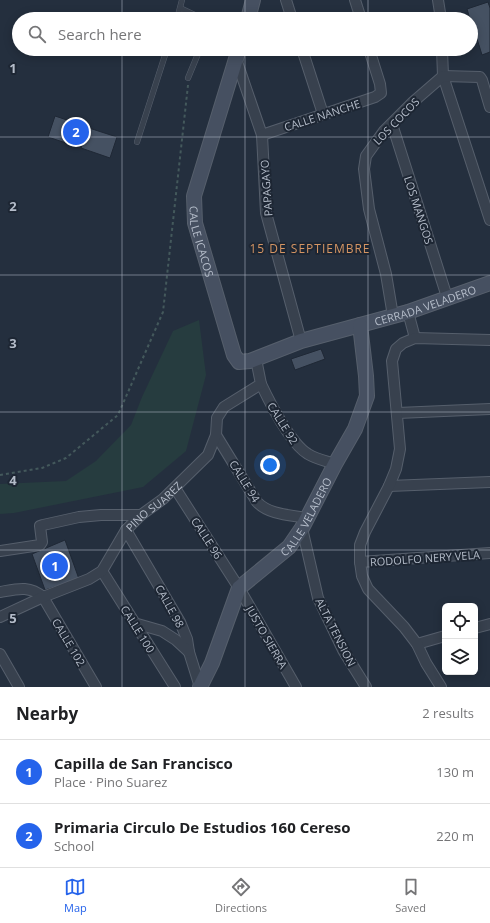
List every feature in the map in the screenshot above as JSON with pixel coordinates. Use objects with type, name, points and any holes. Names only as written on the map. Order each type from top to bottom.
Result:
[{"type":"main road","points":[[250,12],[253,0]]},
{"type":"main road","name":"CALLE ICACOS","points":[[236,56],[194,196],[195,223],[234,355],[239,362],[256,359]]},
{"type":"main road","name":"CERRADA VELADERO","points":[[365,324],[408,312],[490,283]]},
{"type":"main road","points":[[256,359],[301,341],[365,324]]},
{"type":"main road","name":"CALLE VELADERO","points":[[239,588],[289,547],[305,523],[335,464],[355,429],[367,396],[365,324]]},
{"type":"main road","points":[[200,687],[212,663],[239,588]]},
{"type":"street","points":[[286,0],[290,12]]},
{"type":"street","points":[[355,0],[358,12]]},
{"type":"street","points":[[438,0],[440,12]]},
{"type":"street","name":"PAPAGAYO","points":[[238,56],[262,135],[266,213],[301,341]]},
{"type":"street","points":[[304,56],[323,114]]},
{"type":"street","name":"CALLE NANCHE","points":[[262,135],[375,97],[381,92],[371,56]]},
{"type":"street","points":[[442,56],[443,76],[490,220]]},
{"type":"street","points":[[443,76],[480,77],[490,107]]},
{"type":"street","name":"LOS COCOS","points":[[392,316],[386,274],[369,209],[364,169],[366,156],[373,144],[392,124],[443,76]]},
{"type":"street","name":"LOS MANGOS","points":[[392,124],[447,297]]},
{"type":"street","points":[[408,312],[415,338]]},
{"type":"street","points":[[441,687],[426,664],[417,644],[404,627],[368,589],[362,576],[360,545],[365,532],[390,486],[396,469],[400,449],[398,413],[392,361],[396,349],[403,343],[415,338],[490,340]]},
{"type":"street","points":[[256,359],[261,384]]},
{"type":"street","name":"CALLE 92","points":[[261,384],[266,396],[298,446],[309,454],[335,464]]},
{"type":"street","name":"PINO SUAREZ","points":[[102,571],[126,530],[141,515],[175,488],[208,454],[216,435],[217,418],[224,406],[261,384]]},
{"type":"street","points":[[398,413],[490,409]]},
{"type":"street","name":"CALLE 94","points":[[216,435],[261,507],[305,523]]},
{"type":"street","points":[[390,486],[490,482]]},
{"type":"street","name":"CALLE 96","points":[[175,488],[239,588]]},
{"type":"street","points":[[0,550],[40,545],[42,542],[40,526],[43,525],[79,517],[101,515],[141,515]]},
{"type":"street","name":"ALTA TENSION","points":[[305,523],[318,598],[343,650],[366,687]]},
{"type":"street","name":"CALLE 98","points":[[126,530],[180,622],[187,639],[189,652],[200,687]]},
{"type":"street","name":"RODOLFO NERY VELA","points":[[360,562],[490,553]]},
{"type":"street","points":[[0,617],[42,597],[89,579],[102,571]]},
{"type":"street","name":"CALLE 100","points":[[102,571],[175,687]]},
{"type":"street","points":[[0,592],[22,588],[36,591],[42,597]]},
{"type":"street","name":"JUSTO SIERRA","points":[[239,588],[296,687]]},
{"type":"street","name":"CALLE 102","points":[[42,597],[96,687]]},
{"type":"street","points":[[134,623],[162,631],[176,640],[189,652]]},
{"type":"street","points":[[478,627],[490,624]]},
{"type":"street","points":[[417,644],[442,637]]},
{"type":"street","points":[[0,654],[19,687]]},
{"type":"lane","points":[[179,12],[182,0]]},
{"type":"lane","points":[[180,8],[188,12]]},
{"type":"lane","points":[[137,142],[165,56]]},
{"type":"lane","points":[[188,78],[197,56]]},
{"type":"path","points":[[0,475],[42,468],[66,458],[118,415],[163,312],[188,78]]},
{"type":"green space","points":[[199,320],[206,375],[186,451],[143,487],[14,513],[0,514],[0,484],[66,481],[96,461],[131,425],[142,397],[173,331]]},
{"type":"building","points":[[488,2],[490,8],[490,52],[482,55],[478,42],[478,12],[468,12],[467,9]]},
{"type":"building","points":[[55,116],[85,126],[78,147],[48,137]]},
{"type":"building","points":[[89,128],[117,137],[110,158],[81,148]]},
{"type":"building","points":[[321,349],[325,359],[295,370],[291,359]]},
{"type":"building","points":[[65,540],[79,579],[45,590],[32,554]]},
{"type":"place","name":"Primaria Circulo De Estudios 160 Cereso","points":[[76,132]]},
{"type":"place","name":"Capilla de San Francisco","points":[[55,566]]},
{"type":"district","name":"15 DE SEPTIEMBRE","points":[[310,248]]}]
